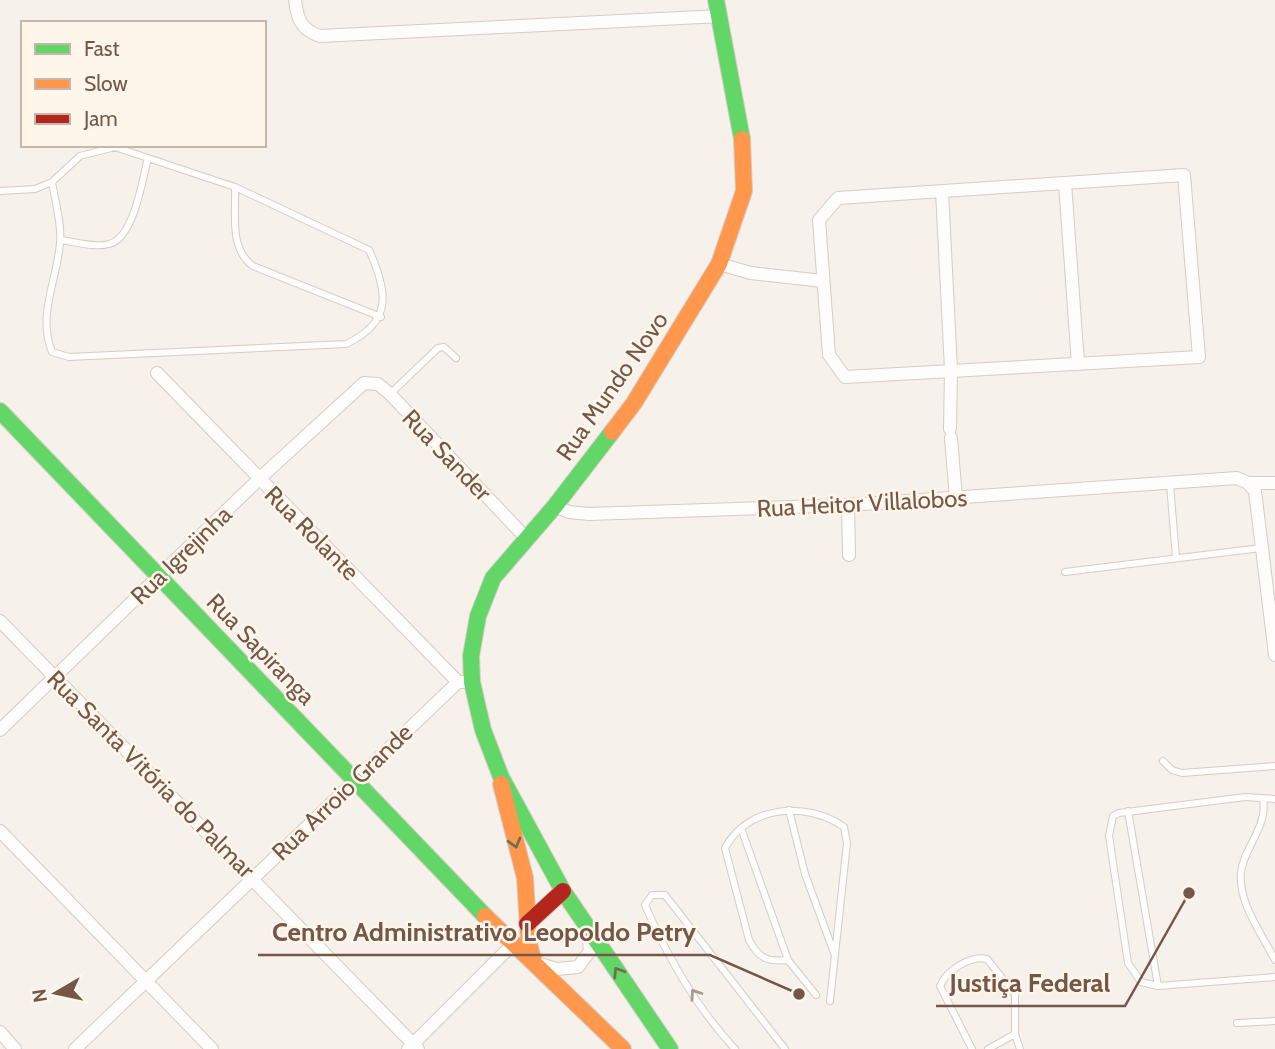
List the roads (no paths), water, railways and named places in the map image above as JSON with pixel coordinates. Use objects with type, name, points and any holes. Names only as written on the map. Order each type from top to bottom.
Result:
[{"type":"main road","name":"Rua Mundo Novo","points":[[562,891],[501,777],[466,682],[478,616],[493,578],[525,537],[555,506],[634,403],[719,264],[735,223],[745,178],[740,113],[719,8]]},
{"type":"main road","name":"Rua Sapiranga","points":[[0,411],[489,920],[623,1049]]},
{"type":"main road","name":"Rua Mundo Novo","points":[[501,777],[503,806],[526,882],[527,923]]},
{"type":"main road","points":[[489,920],[508,925],[527,923],[562,891],[585,919],[670,1049]]},
{"type":"main road","points":[[527,923],[529,950],[534,962]]},
{"type":"street","points":[[295,0],[296,16],[304,28],[320,36],[719,8]]},
{"type":"street","points":[[1184,175],[1199,358],[951,369],[845,377],[829,355],[819,220],[838,198],[1065,183],[1184,175]]},
{"type":"street","points":[[1065,183],[1078,364]]},
{"type":"street","points":[[942,191],[956,498]]},
{"type":"street","points":[[719,264],[751,273],[823,281]]},
{"type":"street","name":"Rua Rolante","points":[[158,373],[259,479],[466,682]]},
{"type":"street","name":"Rua Sander","points":[[364,383],[378,384],[390,394],[525,537]]},
{"type":"street","name":"Rua Igrejinha","points":[[0,730],[259,479],[364,383]]},
{"type":"street","name":"Rua Heitor Villalobos","points":[[555,506],[569,512],[589,514],[848,505],[1237,478],[1248,483],[1275,483]]},
{"type":"street","points":[[1248,483],[1255,491],[1275,655]]},
{"type":"street","points":[[848,505],[849,555]]},
{"type":"street","name":"Rua Santa Vitória do Palmar","points":[[0,621],[254,878],[413,1047]]},
{"type":"street","name":"Rua Arroio Grande","points":[[75,1049],[355,778],[466,682]]},
{"type":"street","points":[[0,831],[212,1049]]},
{"type":"street","points":[[534,962],[556,969],[583,963],[590,951],[591,940],[585,919]]},
{"type":"street","points":[[413,1047],[514,943]]},
{"type":"street","points":[[0,1032],[15,1049]]},
{"type":"lane","points":[[0,191],[11,193],[52,182],[80,156],[115,147],[235,187],[369,250],[381,277],[381,317],[367,334],[346,344],[60,357],[52,352],[45,335],[44,320],[61,240],[52,182]]},
{"type":"lane","points":[[61,240],[107,245],[119,240],[129,226],[148,158]]},
{"type":"lane","points":[[235,187],[236,243],[243,259],[253,267],[381,317]]},
{"type":"lane","points":[[390,394],[438,348],[444,347],[456,358]]},
{"type":"lane","points":[[1170,484],[1176,558]]},
{"type":"lane","points":[[1065,572],[1263,547]]},
{"type":"lane","points":[[1163,761],[1172,770],[1182,774],[1275,766]]},
{"type":"lane","points":[[1275,799],[1245,797],[1128,811],[1113,816],[1109,836],[1128,962],[1141,982],[1158,986],[1275,977]]},
{"type":"lane","points":[[1263,800],[1262,817],[1240,878],[1245,903],[1275,960]]},
{"type":"lane","points":[[789,810],[805,874],[835,955]]},
{"type":"lane","points":[[788,960],[770,961],[756,954],[748,940],[724,848],[741,828],[768,813],[789,810],[829,816],[844,827],[847,843],[830,1000]]},
{"type":"lane","points":[[1128,811],[1158,986]]},
{"type":"lane","points":[[741,828],[788,960],[816,995]]},
{"type":"lane","points":[[735,1049],[722,1035],[664,948],[645,905],[647,899],[656,894],[665,895],[712,959],[785,1049]]},
{"type":"lane","points":[[972,1049],[940,986],[943,977],[974,958],[987,959],[1015,994],[1015,1034],[1020,1049]]},
{"type":"lane","points":[[1237,1023],[1275,1021]]},
{"type":"lane","points":[[988,1049],[1015,1034]]},
{"type":"place","name":"Justiça Federal","points":[[1189,893]]},
{"type":"place","name":"Centro Administrativo Leopoldo Petry","points":[[799,994]]}]
